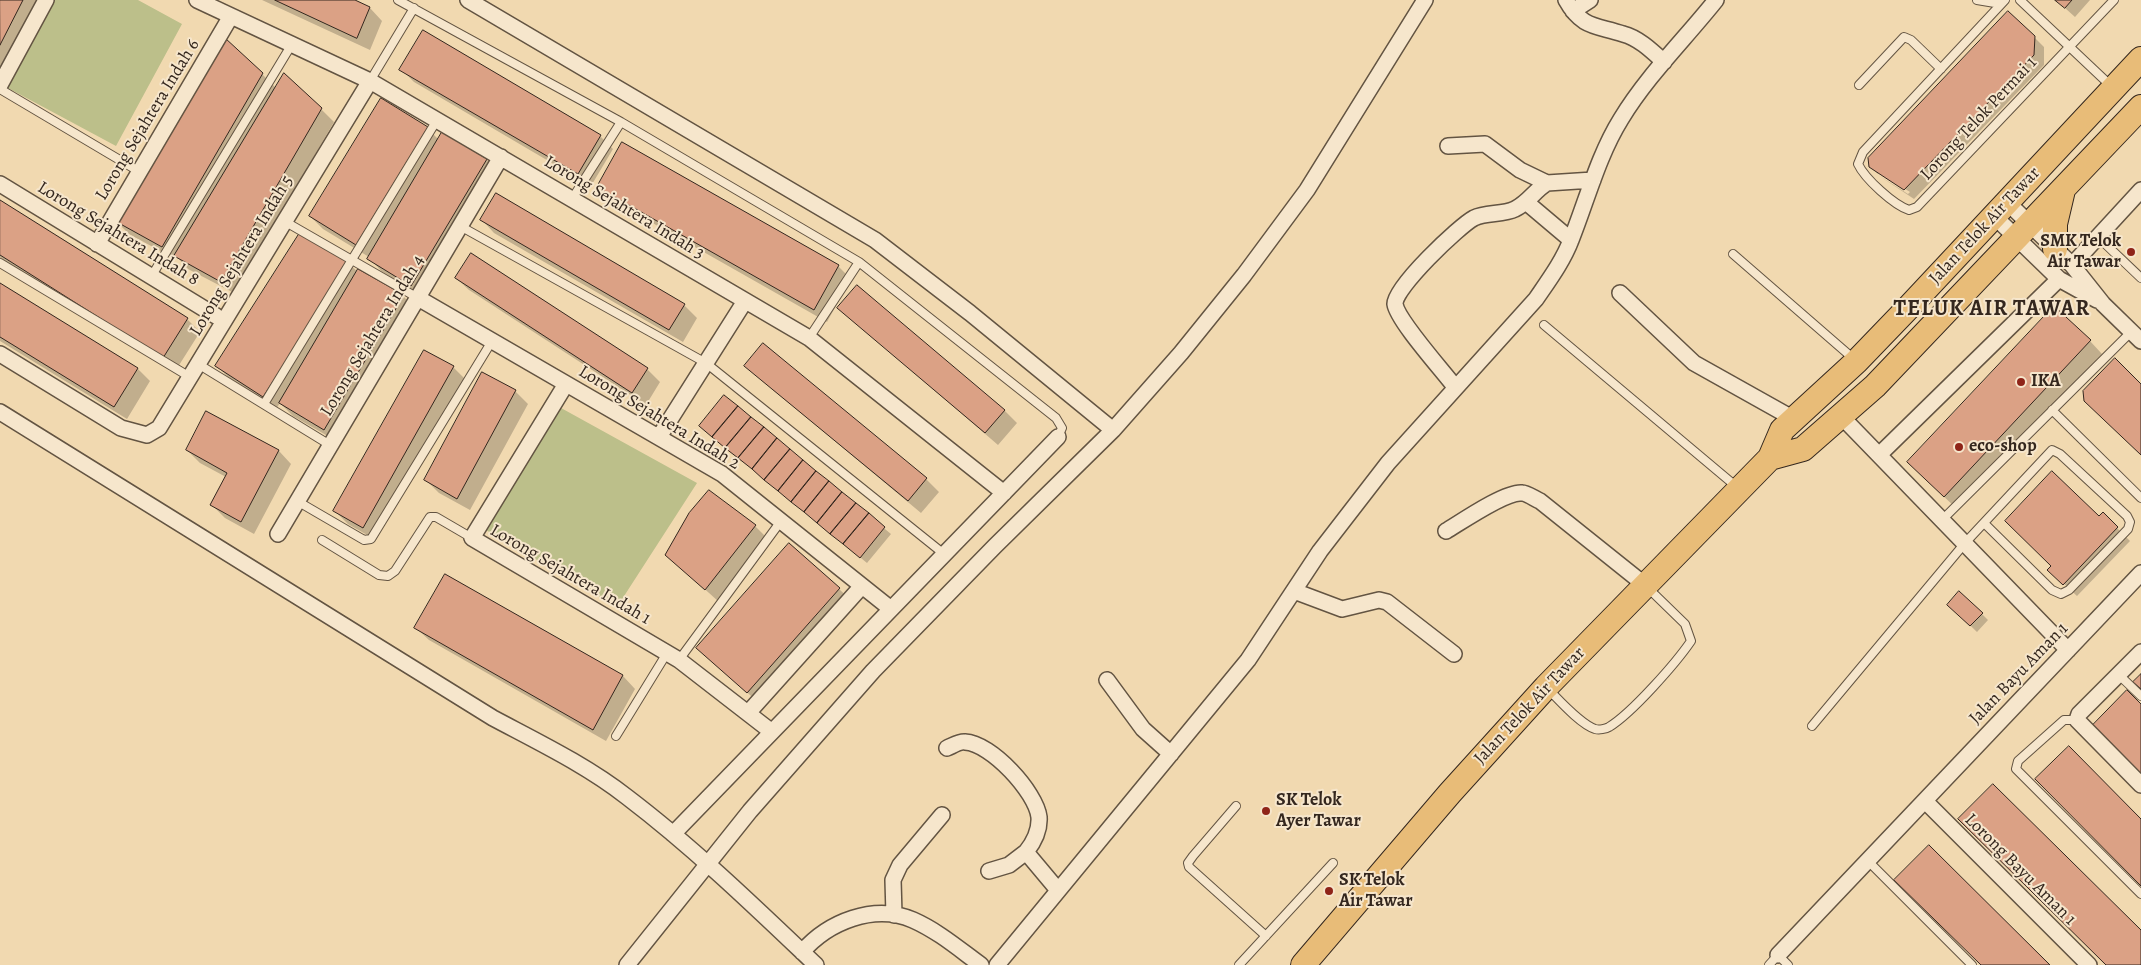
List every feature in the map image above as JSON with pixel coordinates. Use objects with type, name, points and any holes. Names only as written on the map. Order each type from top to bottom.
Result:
[{"type":"main road","name":"Jalan Telok Air Tawar","points":[[1303,965],[1450,792],[1546,687],[1770,458],[1782,430],[1856,362],[2141,59]]},
{"type":"main road","name":"Jalan Telok Air Tawar","points":[[1770,458],[1803,449],[1875,386],[2141,107]]},
{"type":"main road","points":[[2055,249],[2054,224],[2063,188]]},
{"type":"street","points":[[0,85],[46,0]]},
{"type":"street","name":"Lorong Sejahtera Indah 3","points":[[196,0],[370,81],[809,338],[1004,493]]},
{"type":"street","points":[[468,0],[875,240],[970,313],[1113,430]]},
{"type":"street","points":[[627,965],[750,811],[873,671],[995,546],[1113,430],[1204,325],[1307,190],[1425,0]]},
{"type":"street","points":[[1570,6],[1590,0]]},
{"type":"street","points":[[997,965],[1057,889],[1248,660],[1320,551],[1388,463],[1536,299],[1555,272],[1571,240],[1593,180],[1620,120],[1664,62],[1716,0]]},
{"type":"street","points":[[1570,6],[1599,29],[1624,34],[1640,43],[1664,62]]},
{"type":"street","name":"Lorong Sejahtera Indah 6","points":[[97,244],[232,16]]},
{"type":"street","name":"Lorong Sejahtera Indah 5","points":[[0,354],[121,428],[135,434],[147,435],[159,428],[370,81]]},
{"type":"street","points":[[1448,146],[1485,144],[1520,170],[1547,182],[1593,180]]},
{"type":"street","name":"Lorong Sejahtera Indah 4","points":[[278,534],[501,157]]},
{"type":"street","points":[[1455,387],[1402,319],[1395,304],[1396,296],[1414,273],[1466,223],[1477,216],[1514,210],[1526,202],[1547,182]]},
{"type":"street","name":"Lorong Sejahtera Indah 8","points":[[0,184],[216,316]]},
{"type":"street","points":[[2072,265],[2141,190]]},
{"type":"street","points":[[1526,202],[1571,240]]},
{"type":"street","points":[[2001,209],[2023,230],[2059,279],[2103,304]]},
{"type":"street","points":[[2023,230],[2055,249],[2072,265],[2103,304],[2136,337]]},
{"type":"street","points":[[1879,455],[2059,279]]},
{"type":"street","points":[[1620,293],[1694,363],[1794,419]]},
{"type":"street","name":"Lorong Sejahtera Indah 2","points":[[418,298],[722,474],[891,610]]},
{"type":"street","points":[[659,437],[745,301]]},
{"type":"street","name":"Lorong Sejahtera Indah 1","points":[[566,384],[472,538],[673,657],[772,732]]},
{"type":"street","points":[[0,412],[493,718],[570,760],[625,795],[708,863],[816,965]]},
{"type":"street","points":[[1840,416],[2068,650]]},
{"type":"street","points":[[673,834],[1058,437]]},
{"type":"street","points":[[1446,531],[1510,495],[1523,492],[1540,501],[1645,585]]},
{"type":"street","name":"Jalan Bayu Aman 1","points":[[1778,962],[1868,861],[2141,573]]},
{"type":"street","points":[[748,712],[862,586]]},
{"type":"street","points":[[1294,591],[1342,608],[1379,600],[1387,602],[1454,654]]},
{"type":"street","points":[[2141,652],[2078,717],[2141,785]]},
{"type":"street","points":[[1107,680],[1143,729],[1171,754]]},
{"type":"street","points":[[947,748],[965,742],[980,747],[1006,766],[1028,789],[1039,816],[1037,838],[1026,852],[1008,865],[988,872]]},
{"type":"street","name":"Lorong Bayu Aman 1","points":[[1924,801],[2089,965]]},
{"type":"street","points":[[894,915],[893,880],[900,865],[942,816]]},
{"type":"street","points":[[1026,852],[1057,889]]},
{"type":"street","points":[[802,952],[814,938],[830,926],[854,917],[894,915],[911,919],[936,932],[981,965]]},
{"type":"lane","points":[[398,0],[621,122],[859,262],[1056,418],[1062,428],[1058,437]]},
{"type":"lane","points":[[1977,0],[2003,2]]},
{"type":"lane","points":[[2020,0],[2114,89]]},
{"type":"lane","name":"Lorong Telok Permai 1","points":[[1940,69],[1863,152],[1858,164],[1862,173],[1901,207],[1910,210],[1917,207],[2114,0]]},
{"type":"lane","points":[[1859,85],[1904,37],[1911,40],[1940,69],[2003,2]]},
{"type":"lane","points":[[370,81],[414,8]]},
{"type":"lane","points":[[152,277],[292,44]]},
{"type":"lane","points":[[0,89],[140,172]]},
{"type":"lane","points":[[264,404],[437,120]]},
{"type":"lane","points":[[572,199],[621,122]]},
{"type":"lane","points":[[284,221],[418,298]]},
{"type":"lane","points":[[460,226],[706,363],[944,554]]},
{"type":"lane","points":[[2098,237],[2141,278]]},
{"type":"lane","points":[[1732,254],[1856,362]]},
{"type":"lane","points":[[809,338],[859,262]]},
{"type":"lane","points":[[0,263],[190,377]]},
{"type":"lane","points":[[1544,325],[1740,489]]},
{"type":"lane","points":[[1942,520],[2052,410],[2136,337]]},
{"type":"lane","points":[[297,501],[364,540],[371,538],[492,341]]},
{"type":"lane","points":[[198,364],[330,445]]},
{"type":"lane","points":[[2052,410],[2141,498]]},
{"type":"lane","points":[[1812,726],[1965,543],[2052,450],[2060,454],[2127,516],[2130,522],[2128,529],[2069,590],[2061,594],[2052,590],[1984,523]]},
{"type":"lane","points":[[322,540],[379,575],[388,576],[395,570],[430,517],[436,517],[472,538]]},
{"type":"lane","points":[[616,736],[673,657],[781,521]]},
{"type":"lane","points":[[1546,687],[1581,720],[1595,729],[1607,729],[1623,717],[1682,654],[1691,641],[1685,624],[1645,585]]},
{"type":"lane","points":[[2118,674],[2141,696]]},
{"type":"lane","points":[[2078,717],[2064,720],[2018,762],[2016,769],[2141,894]]},
{"type":"lane","points":[[1236,806],[1188,863],[1189,867],[1266,936]]},
{"type":"lane","points":[[1868,861],[1972,965]]},
{"type":"lane","points":[[1239,965],[1334,863]]},
{"type":"green space","points":[[53,0],[138,0],[182,24],[116,146],[6,87]]},
{"type":"green space","points":[[552,403],[697,483],[617,607],[486,530]]},
{"type":"building","points":[[0,0],[23,0],[0,45]]},
{"type":"building","points":[[275,0],[355,0],[370,7],[357,38]]},
{"type":"building","points":[[2055,0],[2072,0],[2065,8]]},
{"type":"building","points":[[2008,11],[2035,36],[2034,55],[1904,190],[1869,167],[1868,158]]},
{"type":"building","points":[[423,30],[601,135],[578,174],[399,70]]},
{"type":"building","points":[[225,38],[263,73],[162,247],[115,221]]},
{"type":"building","points":[[284,73],[322,108],[221,282],[174,256]]},
{"type":"building","points":[[381,98],[428,127],[356,245],[309,216]]},
{"type":"building","points":[[442,132],[487,159],[411,286],[367,259]]},
{"type":"building","points":[[622,142],[839,265],[814,310],[597,187]]},
{"type":"building","points":[[496,193],[685,304],[669,330],[480,220]]},
{"type":"building","points":[[0,200],[188,318],[163,358],[0,255]]},
{"type":"building","points":[[301,231],[349,262],[263,397],[215,366]]},
{"type":"building","points":[[471,253],[648,368],[632,393],[455,278]]},
{"type":"building","points":[[358,269],[404,295],[324,430],[279,403]]},
{"type":"building","points":[[0,283],[138,368],[114,407],[0,337]]},
{"type":"building","points":[[857,285],[1005,410],[985,433],[837,308]]},
{"type":"building","points":[[2054,306],[2091,340],[1944,497],[1907,462]]},
{"type":"building","points":[[763,343],[927,478],[908,501],[744,366]]},
{"type":"building","points":[[424,350],[454,366],[363,528],[333,511]]},
{"type":"building","points":[[2115,358],[2141,384],[2141,455],[2084,401],[2083,391]]},
{"type":"building","points":[[482,372],[516,390],[457,499],[424,480]]},
{"type":"building","points":[[724,395],[738,406],[712,437],[699,426]]},
{"type":"building","points":[[738,406],[751,417],[725,448],[712,437]]},
{"type":"building","points":[[206,411],[279,450],[241,522],[210,505],[227,473],[186,450]]},
{"type":"building","points":[[751,417],[764,427],[738,458],[725,448]]},
{"type":"building","points":[[764,427],[777,438],[752,469],[738,458]]},
{"type":"building","points":[[777,438],[790,449],[764,480],[752,469]]},
{"type":"building","points":[[790,449],[803,460],[778,491],[764,480]]},
{"type":"building","points":[[803,460],[816,471],[791,502],[778,491]]},
{"type":"building","points":[[816,471],[829,481],[804,512],[791,502]]},
{"type":"building","points":[[2052,471],[2099,516],[2103,512],[2118,527],[2063,585],[2047,570],[2051,566],[2005,521]]},
{"type":"building","points":[[829,481],[842,492],[817,523],[804,512]]},
{"type":"building","points":[[709,490],[756,525],[705,590],[665,555],[689,513]]},
{"type":"building","points":[[842,492],[856,503],[830,534],[817,523]]},
{"type":"building","points":[[856,503],[869,513],[843,544],[830,534]]},
{"type":"building","points":[[869,513],[885,527],[860,558],[843,544]]},
{"type":"building","points":[[789,543],[840,588],[747,693],[696,648]]},
{"type":"building","points":[[445,574],[623,675],[593,730],[414,628]]},
{"type":"building","points":[[1959,591],[1983,613],[1970,626],[1947,605]]},
{"type":"building","points":[[2141,674],[2141,689],[2133,682]]},
{"type":"building","points":[[2127,690],[2141,704],[2141,779],[2090,728]]},
{"type":"building","points":[[2069,746],[2141,819],[2141,886],[2035,779]]},
{"type":"building","points":[[1993,784],[2141,930],[2141,965],[2106,965],[1958,819]]},
{"type":"building","points":[[1929,845],[2050,965],[1981,965],[1894,880]]},
{"type":"place","name":"SMK Telok Air Tawar","points":[[2131,252]]},
{"type":"place","name":"IKA","points":[[2021,382]]},
{"type":"place","name":"eco-shop","points":[[1959,447]]},
{"type":"place","name":"SK Telok Ayer Tawar","points":[[1266,811]]},
{"type":"place","name":"SK Telok Air Tawar","points":[[1329,891]]},
{"type":"district","name":"TELUK AIR TAWAR","points":[[1992,310]]}]
